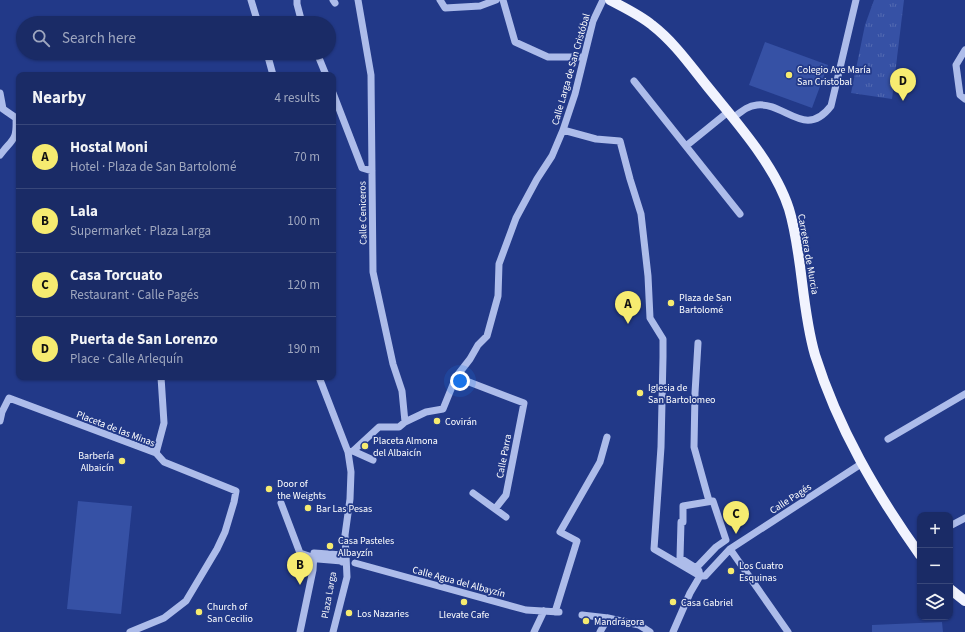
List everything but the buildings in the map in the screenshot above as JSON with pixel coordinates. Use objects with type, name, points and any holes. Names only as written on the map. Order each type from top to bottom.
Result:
[{"type":"main road","name":"Carretera de Murcia","points":[[610,0],[636,13],[652,25],[679,51],[731,115],[770,167],[781,188],[789,209],[795,234],[809,332],[832,400],[861,464],[903,532],[917,551]]},
{"type":"main road","points":[[953,592],[965,602]]},
{"type":"street","points":[[251,0],[256,16]]},
{"type":"street","points":[[297,0],[300,16]]},
{"type":"street","name":"Calle Ceniceros","points":[[358,0],[370,75],[373,272],[393,364],[402,391],[405,422]]},
{"type":"street","points":[[440,0],[445,8],[480,6],[496,0]]},
{"type":"street","points":[[503,0],[515,42],[548,56],[584,57]]},
{"type":"street","name":"Calle Larga de San Cristóbal","points":[[351,451],[379,427],[398,427],[426,412],[443,408],[456,377],[486,336],[498,296],[499,264],[514,224],[537,179],[552,156],[563,130],[575,94],[593,21],[603,0]]},
{"type":"street","points":[[686,146],[719,119],[747,107],[758,105],[769,106],[805,120],[814,119],[824,115],[831,106],[856,0]]},
{"type":"street","points":[[965,50],[956,65],[960,95],[965,99]]},
{"type":"street","points":[[269,60],[272,72]]},
{"type":"street","points":[[320,60],[325,72]]},
{"type":"street","points":[[634,81],[740,214]]},
{"type":"street","points":[[0,93],[1,110],[16,117]]},
{"type":"street","points":[[336,102],[362,168],[372,171]]},
{"type":"street","points":[[563,130],[596,139],[620,141],[641,214],[648,276],[650,318],[663,339],[664,357],[661,447],[654,549],[700,576]]},
{"type":"street","points":[[0,155],[15,139],[16,136]]},
{"type":"street","points":[[698,343],[694,448],[709,501]]},
{"type":"street","name":"Calle Parra","points":[[456,377],[524,403],[506,495],[495,509]]},
{"type":"street","points":[[156,453],[164,424],[161,380]]},
{"type":"street","points":[[320,380],[351,451],[350,499],[345,535],[344,561],[347,578],[332,632]]},
{"type":"street","points":[[888,439],[965,394]]},
{"type":"street","name":"Placeta de las Minas","points":[[0,421],[2,412],[9,398],[156,453],[164,462],[236,491],[225,532],[217,549],[186,601],[164,618],[130,632]]},
{"type":"street","name":"Calle Agua del Albayzín","points":[[355,563],[526,610],[557,612],[577,541],[560,532],[600,462],[607,438]]},
{"type":"street","points":[[351,451],[373,460]]},
{"type":"street","name":"Calle Pagés","points":[[673,632],[690,593],[700,576],[699,569],[719,548],[730,549],[861,464]]},
{"type":"street","points":[[473,493],[506,517]]},
{"type":"street","points":[[709,501],[713,501],[726,540],[716,547],[696,568],[680,558],[683,506],[709,501]]},
{"type":"street","points":[[281,503],[300,553],[314,558]]},
{"type":"street","points":[[953,524],[965,518]]},
{"type":"street","points":[[730,549],[788,632]]},
{"type":"street","name":"Plaza Larga","points":[[300,632],[313,570],[314,553],[342,555],[344,561]]},
{"type":"street","points":[[534,632],[544,611]]},
{"type":"street","points":[[582,615],[608,618],[639,625],[650,632]]},
{"type":"street","points":[[600,632],[608,618]]},
{"type":"green space","points":[[874,0],[904,0],[892,99],[851,93],[865,25]]},
{"type":"green space","points":[[765,42],[828,65],[812,108],[749,85]]},
{"type":"green space","points":[[78,501],[132,506],[121,614],[67,609]]},
{"type":"green space","points":[[942,622],[943,632],[872,632],[872,625]]},
{"type":"place","name":"Colegio Ave María San Cristobal","points":[[789,75]]},
{"type":"place","name":"Puerta de San Lorenzo","points":[[903,101]]},
{"type":"place","name":"Plaza de San Bartolomé","points":[[671,303]]},
{"type":"place","name":"Hostal Moni","points":[[628,324]]},
{"type":"place","name":"Iglesia de San Bartolomeo","points":[[640,393]]},
{"type":"place","name":"Covirán","points":[[437,421]]},
{"type":"place","name":"Placeta Almona del Albaicín","points":[[365,446]]},
{"type":"place","name":"Barbería Albaicín","points":[[122,461]]},
{"type":"place","name":"Door of the Weights","points":[[269,489]]},
{"type":"place","name":"Bar Las Pesas","points":[[308,508]]},
{"type":"place","name":"Casa Torcuato","points":[[736,534]]},
{"type":"place","name":"Casa Pasteles Albayzín","points":[[330,546]]},
{"type":"place","name":"Los Cuatro Esquinas","points":[[731,571]]},
{"type":"place","name":"Lala","points":[[300,585]]},
{"type":"place","name":"Llevate Cafe","points":[[464,602]]},
{"type":"place","name":"Casa Gabriel","points":[[673,602]]},
{"type":"place","name":"Church of San Cecilio","points":[[199,612]]},
{"type":"place","name":"Los Nazaries","points":[[349,613]]},
{"type":"place","name":"Mandrágora","points":[[586,621]]}]
